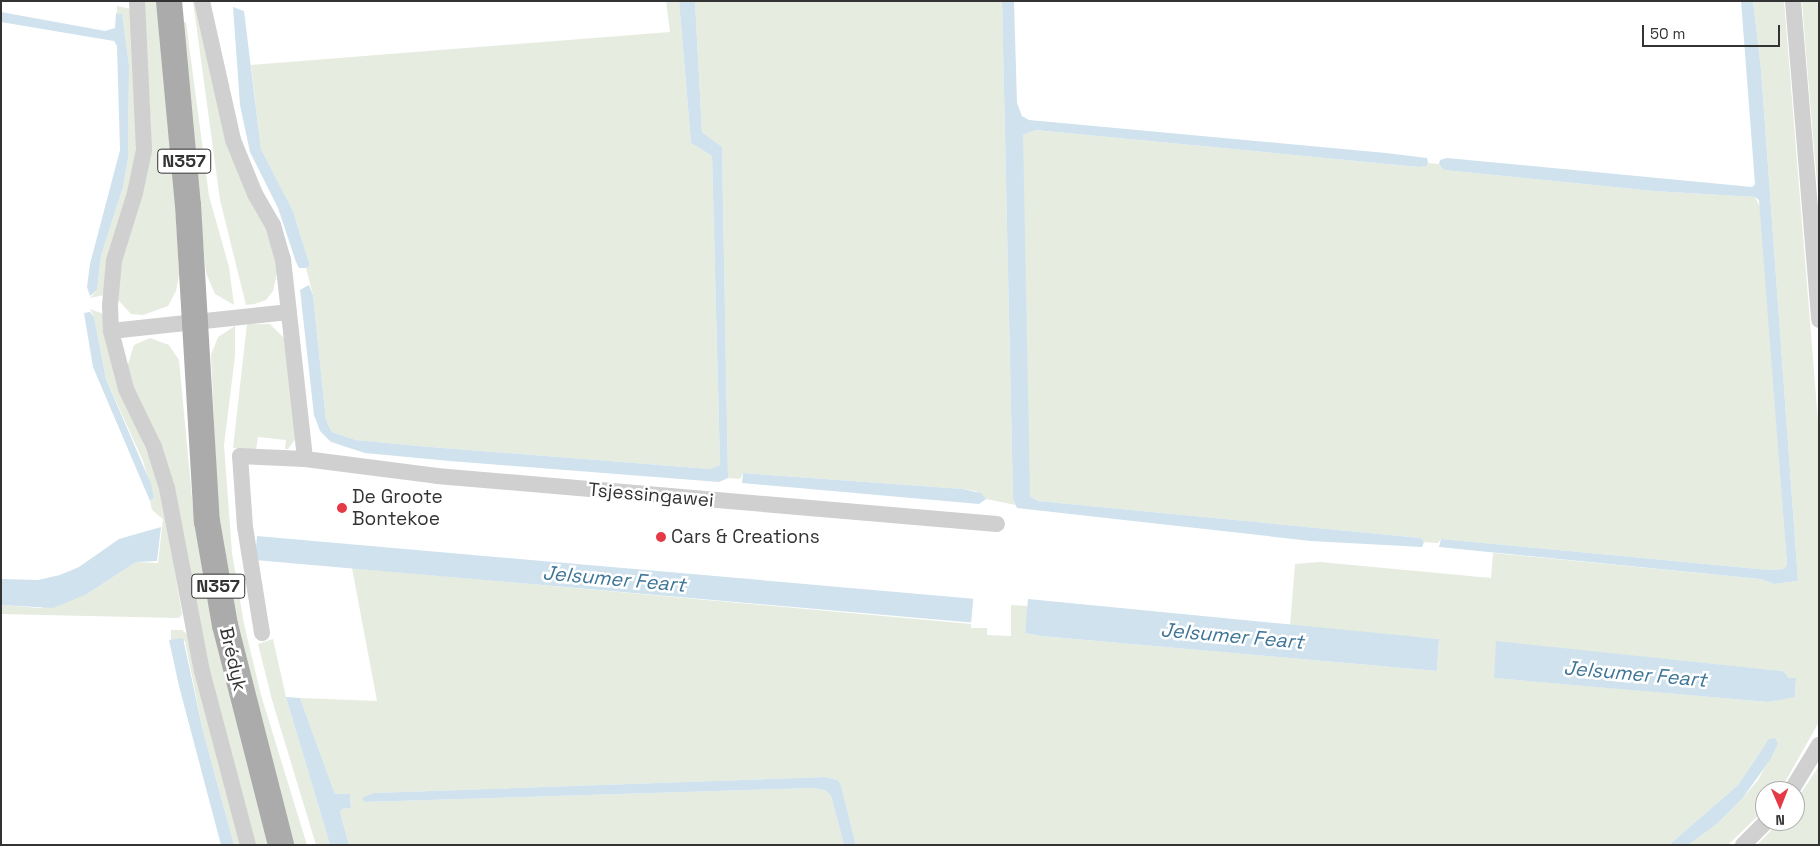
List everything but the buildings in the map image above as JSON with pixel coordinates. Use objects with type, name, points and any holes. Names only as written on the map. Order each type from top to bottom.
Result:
[{"type":"main road","name":"N357","points":[[169,1],[187,195],[194,320]]},
{"type":"main road","name":"Brédyk","points":[[194,320],[202,472],[214,566],[239,684],[281,845]]},
{"type":"street","name":"Brédyk","points":[[136,1],[141,41],[144,150],[135,193],[114,261],[110,305],[111,331],[126,389],[154,447],[167,488],[202,671],[248,845]]},
{"type":"street","points":[[202,1],[240,160],[278,240],[289,312],[305,460]]},
{"type":"street","points":[[1793,1],[1819,320]]},
{"type":"street","points":[[111,331],[194,320],[289,312]]},
{"type":"street","name":"Brédyk","points":[[240,456],[246,535],[262,633]]},
{"type":"street","name":"Tsjessingawei","points":[[240,456],[305,460],[437,476],[997,524]]},
{"type":"street","points":[[1797,781],[1819,745]]},
{"type":"street","points":[[1743,845],[1757,831]]},
{"type":"shaded area","points":[[143,1],[159,1],[173,160],[179,275],[176,291],[168,306],[143,315],[131,314],[118,300],[119,276],[151,127]]},
{"type":"shaded area","points":[[193,1],[196,1],[278,268],[273,291],[266,300],[254,304],[246,305],[220,200]]},
{"type":"shaded area","points":[[666,1],[679,1],[691,143],[712,156],[720,465],[710,469],[418,446],[356,440],[332,432],[326,420],[313,295],[306,268],[310,266],[293,211],[261,149],[251,65],[670,32]]},
{"type":"shaded area","points":[[695,1],[1002,1],[1013,499],[1016,505],[986,499],[976,491],[963,489],[743,473],[740,479],[728,478],[722,147],[702,132]]},
{"type":"shaded area","points":[[1753,1],[1784,1],[1819,433],[1819,722],[1786,781],[1757,781],[1778,744],[1765,745],[1738,785],[1669,845],[856,845],[841,785],[838,780],[825,777],[374,793],[365,802],[813,788],[825,790],[831,796],[844,845],[349,845],[340,812],[342,809],[351,808],[350,795],[335,794],[300,698],[377,701],[352,568],[971,624],[971,628],[987,628],[987,635],[1011,636],[1011,605],[1028,606],[1025,633],[1041,636],[1437,671],[1439,639],[1290,626],[1295,564],[1320,562],[1491,578],[1493,553],[1760,579],[1775,584],[1798,581],[1761,69]],"holes":[[[1497,642],[1783,671],[1789,678],[1796,678],[1795,696],[1768,702],[1495,678]]]},
{"type":"shaded area","points":[[1802,1],[1819,1],[1819,206],[1806,53]]},
{"type":"shaded area","points":[[117,6],[131,9],[137,149],[104,295],[90,298],[97,290],[101,256],[123,187],[128,159],[129,65],[122,14],[117,13]]},
{"type":"shaded area","points":[[182,22],[186,22],[209,196],[229,267],[234,305],[215,294],[206,273]]},
{"type":"shaded area","points":[[1034,130],[1419,167],[1427,166],[1428,163],[1439,164],[1444,170],[1653,191],[1755,197],[1761,209],[1787,565],[1784,569],[1769,570],[1441,539],[1438,543],[1424,542],[1421,538],[1038,501],[1030,496],[1028,487],[1022,141],[1023,135]]},
{"type":"shaded area","points":[[90,309],[104,314],[114,375],[159,480],[182,614],[179,618],[1,614],[1,605],[40,608],[87,594],[136,562],[158,563],[163,519],[152,510],[150,501],[154,498],[143,461],[106,379],[94,317]]},
{"type":"shaded area","points":[[247,324],[270,324],[284,338],[296,438],[288,449],[285,449],[286,440],[258,437],[256,450],[233,448]]},
{"type":"shaded area","points":[[235,326],[235,356],[224,445],[232,553],[244,624],[261,695],[307,845],[291,845],[243,661],[218,507],[211,355],[218,337]]},
{"type":"shaded area","points":[[150,338],[169,345],[179,360],[193,509],[270,845],[255,845],[127,367],[134,345]]},
{"type":"shaded area","points":[[171,630],[182,630],[188,635],[241,845],[234,845],[203,731],[185,641],[171,640]]},
{"type":"shaded area","points":[[273,639],[286,697],[330,845],[316,845],[272,700],[258,644]]},
{"type":"shaded area","points":[[1819,766],[1819,845],[1757,845],[1770,831],[1805,831],[1805,787]]},
{"type":"shaded area","points":[[1755,784],[1755,819],[1728,845],[1688,845],[1717,824]]},
{"type":"water","points":[[679,1],[695,1],[702,132],[722,147],[728,478],[719,482],[450,461],[365,453],[331,442],[320,431],[314,415],[300,290],[309,285],[313,295],[326,420],[332,432],[356,440],[418,446],[710,469],[720,465],[712,156],[691,143]]},
{"type":"water","points":[[1002,1],[1014,1],[1017,103],[1022,116],[1029,120],[1386,153],[1427,158],[1428,162],[1427,166],[1419,167],[1035,130],[1023,135],[1030,496],[1038,501],[1421,538],[1424,542],[1422,547],[1311,541],[1017,508],[1013,499]]},
{"type":"water","points":[[1741,1],[1753,1],[1761,69],[1798,581],[1775,584],[1760,579],[1439,547],[1441,539],[1769,570],[1784,569],[1787,565],[1759,200],[1755,197],[1653,191],[1444,170],[1439,164],[1440,160],[1447,158],[1752,187],[1755,184]]},
{"type":"water","points":[[233,7],[244,11],[261,149],[293,211],[310,266],[306,268],[299,268],[296,262],[278,208],[250,152],[240,105]]},
{"type":"water","points":[[1,12],[105,31],[115,28],[116,13],[122,14],[129,65],[128,159],[123,187],[101,256],[97,290],[90,296],[87,287],[90,264],[120,150],[117,46],[114,41],[1,22]]},
{"type":"water","points":[[90,312],[94,317],[106,379],[151,484],[154,498],[150,501],[93,367],[84,313]]},
{"type":"water","points":[[743,473],[963,489],[981,493],[986,499],[979,504],[742,483]]},
{"type":"water","points":[[161,527],[157,561],[136,562],[87,594],[53,608],[1,605],[1,579],[38,580],[60,575],[79,567],[119,539]]},
{"type":"water","name":"Jelsumer Feart","points":[[257,536],[973,599],[971,623],[255,560]]},
{"type":"water","name":"Jelsumer Feart","points":[[1028,599],[1439,639],[1437,671],[1041,636],[1025,633]]},
{"type":"water","points":[[183,638],[203,731],[234,845],[221,845],[179,686],[169,640]]},
{"type":"water","name":"Jelsumer Feart","points":[[1496,641],[1783,671],[1789,678],[1796,678],[1795,697],[1768,702],[1494,678]]},
{"type":"water","points":[[286,697],[300,698],[335,794],[350,794],[351,808],[342,809],[340,812],[349,845],[330,845]]},
{"type":"water","points":[[1775,738],[1778,744],[1770,760],[1742,799],[1717,824],[1688,845],[1669,845],[1738,785],[1769,739]]},
{"type":"water","points":[[825,777],[838,780],[841,785],[856,845],[844,845],[831,796],[825,790],[813,788],[365,802],[362,798],[374,793]]},
{"type":"place","name":"De Groote Bontekoe","points":[[342,508]]},
{"type":"place","name":"Cars & Creations","points":[[661,537]]}]
